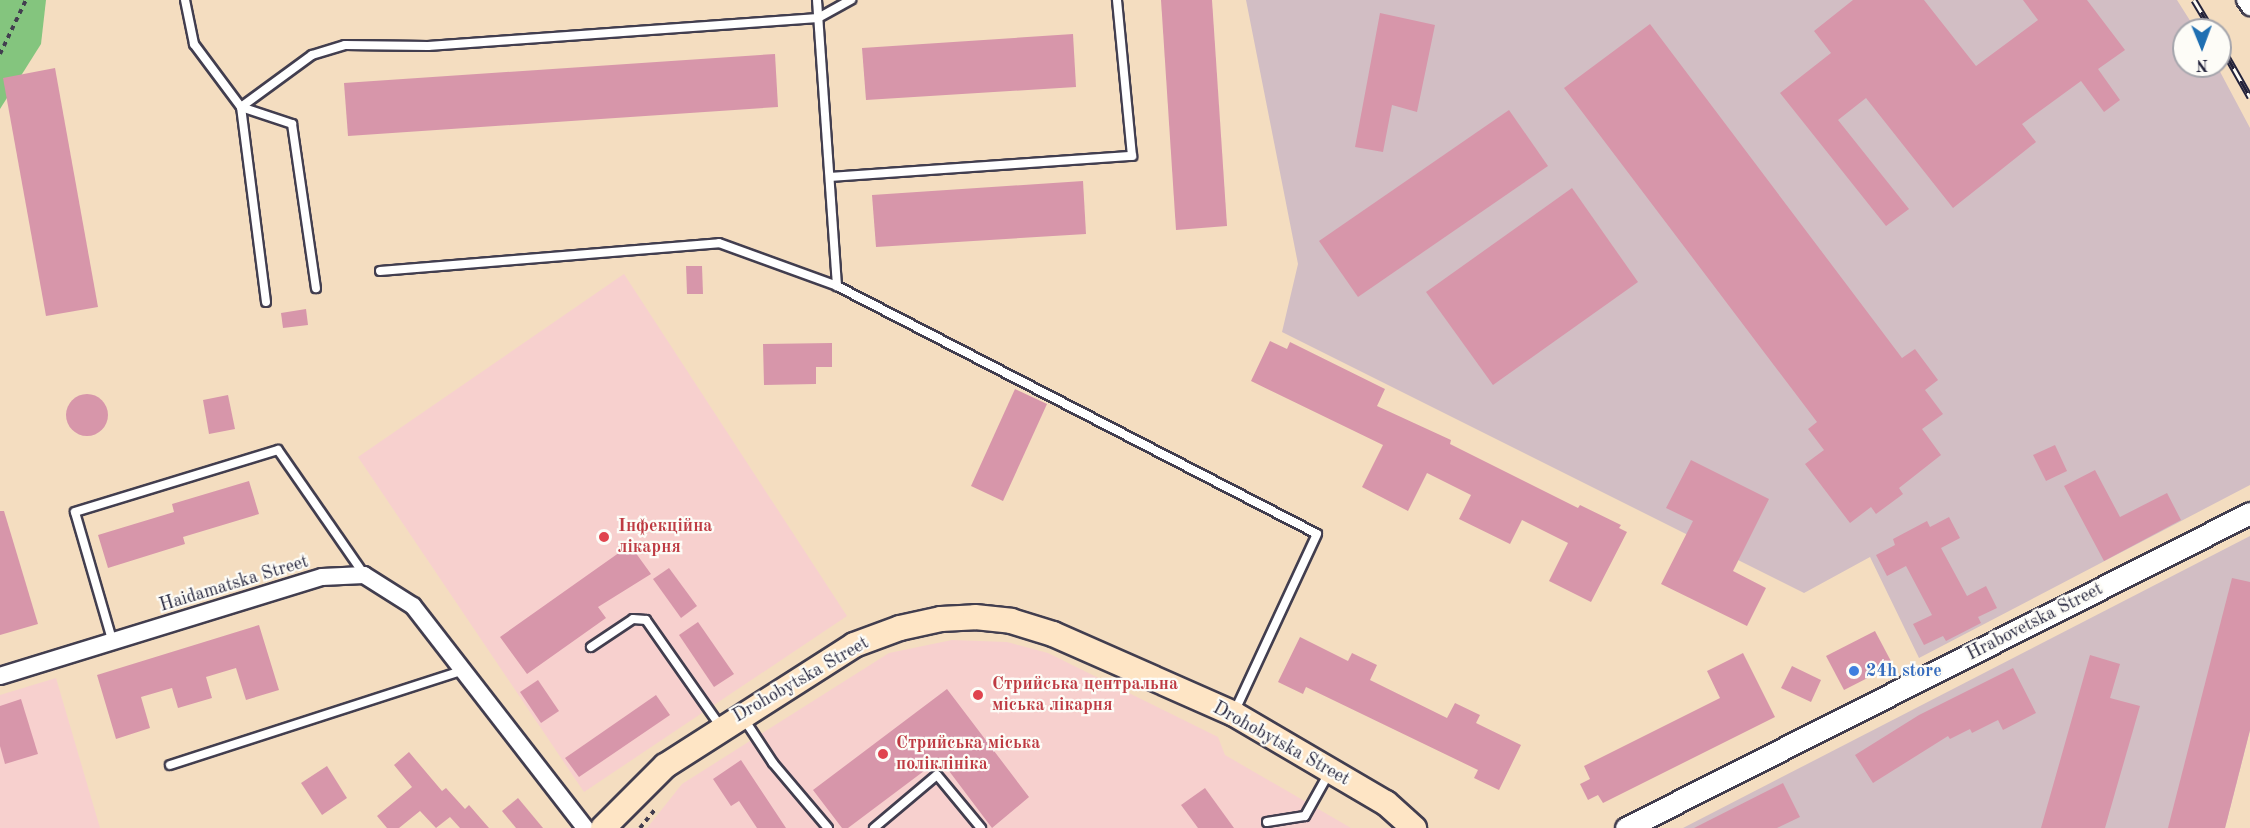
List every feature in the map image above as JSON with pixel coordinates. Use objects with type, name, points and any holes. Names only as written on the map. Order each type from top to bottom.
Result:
[{"type":"main road","name":"Drohobytska Street","points":[[603,828],[665,766],[731,721],[854,645],[900,628],[975,617],[1011,621],[1053,634],[1234,714],[1386,803],[1414,828]]},
{"type":"street","points":[[2245,0],[2250,7]]},
{"type":"street","name":"Hrabovetska Street","points":[[1626,828],[2250,513]]},
{"type":"street","points":[[364,575],[413,606],[465,670],[585,828]]},
{"type":"street","name":"Haidamatska Street","points":[[0,676],[322,577],[364,575]]},
{"type":"lane","points":[[185,0],[194,44],[242,107],[266,302]]},
{"type":"lane","points":[[817,0],[837,286]]},
{"type":"lane","points":[[242,107],[312,55],[345,45],[428,46],[818,18],[851,0]]},
{"type":"lane","points":[[830,177],[1132,156],[1117,0]]},
{"type":"lane","points":[[242,107],[292,124],[316,288]]},
{"type":"lane","points":[[380,271],[719,243],[837,286],[1317,534],[1234,714]]},
{"type":"lane","points":[[113,643],[75,512],[278,450],[364,575]]},
{"type":"lane","points":[[591,646],[633,620],[646,620],[731,721],[773,763],[828,828]]},
{"type":"lane","points":[[170,765],[465,670]]},
{"type":"lane","points":[[1267,822],[1305,816],[1330,771]]},
{"type":"lane","points":[[874,828],[937,775],[981,828]]},
{"type":"path","points":[[0,54],[26,0]]},
{"type":"shaded area","points":[[1246,0],[2177,0],[2188,18],[2172,18],[2172,78],[2223,78],[2250,128],[2250,485],[1919,658],[1870,557],[1804,593],[1282,332],[1298,264]]},
{"type":"shaded area","name":"Інфекційна лікарня","points":[[624,274],[847,616],[584,792],[358,457]]},
{"type":"shaded area","points":[[2250,536],[2250,730],[2225,828],[1683,828]]},
{"type":"shaded area","name":"Стрийська центральна міська лікарня","points":[[952,640],[1007,642],[1048,653],[1218,737],[1225,755],[1351,828],[647,828],[682,784],[889,653]]},
{"type":"shaded area","points":[[56,678],[100,828],[0,828],[0,695]]},
{"type":"green space","points":[[0,0],[46,0],[41,44],[0,109]]},
{"type":"building","points":[[1161,0],[1212,0],[1227,226],[1176,230]]},
{"type":"building","points":[[1853,0],[1924,0],[1976,66],[2038,20],[2023,0],[2087,0],[2125,50],[2098,69],[2120,100],[2104,112],[2081,81],[2022,124],[2036,142],[1953,208],[1866,98],[1838,120],[1909,209],[1886,226],[1780,93],[1831,53],[1814,31]]},
{"type":"building","points":[[1380,13],[1435,25],[1417,112],[1392,105],[1383,152],[1355,147]]},
{"type":"building","points":[[1650,24],[1902,358],[1915,349],[1938,380],[1925,390],[1943,414],[1922,429],[1941,455],[1899,488],[1903,494],[1876,514],[1871,507],[1850,523],[1805,464],[1824,450],[1808,429],[1817,422],[1564,88]]},
{"type":"building","points":[[1073,34],[1076,87],[866,100],[862,48]]},
{"type":"building","points":[[775,54],[778,107],[348,136],[344,83]]},
{"type":"building","points":[[55,68],[98,307],[46,316],[3,78]]},
{"type":"building","points":[[1509,110],[1548,166],[1358,297],[1319,241]]},
{"type":"building","points":[[1083,181],[1086,234],[876,247],[872,195]]},
{"type":"building","points":[[1572,188],[1638,282],[1493,385],[1426,292]]},
{"type":"building","points":[[686,266],[702,266],[703,294],[687,294]]},
{"type":"building","points":[[306,309],[308,325],[283,328],[281,313]]},
{"type":"building","points":[[1270,341],[1287,349],[1290,342],[1385,389],[1377,406],[1451,440],[1450,444],[1578,508],[1580,505],[1621,525],[1619,528],[1627,532],[1591,602],[1549,581],[1568,543],[1522,520],[1510,544],[1459,519],[1471,495],[1427,473],[1408,511],[1362,487],[1383,445],[1251,381]]},
{"type":"building","points":[[832,343],[832,367],[816,367],[816,384],[764,385],[763,344]]},
{"type":"building","points":[[1015,389],[1047,404],[1003,501],[971,486]]},
{"type":"building","points":[[87,394],[102,400],[108,415],[102,430],[87,436],[72,430],[66,415],[72,400]]},
{"type":"building","points":[[228,395],[235,429],[209,434],[203,400]]},
{"type":"building","points":[[2055,445],[2067,471],[2046,481],[2033,455]]},
{"type":"building","points":[[1691,460],[1769,499],[1733,571],[1766,588],[1747,626],[1661,584],[1693,521],[1666,508]]},
{"type":"building","points":[[2095,470],[2120,517],[2167,493],[2181,520],[2104,561],[2064,486]]},
{"type":"building","points":[[249,481],[259,514],[183,537],[185,544],[108,568],[98,535],[174,512],[172,504]]},
{"type":"building","points":[[0,511],[4,511],[38,624],[0,635]]},
{"type":"building","points":[[1949,517],[1960,538],[1941,548],[1967,596],[1986,586],[1997,608],[1978,617],[1981,623],[1946,641],[1943,636],[1924,645],[1913,624],[1932,615],[1906,566],[1887,576],[1876,555],[1895,545],[1893,539],[1927,521],[1930,527]]},
{"type":"building","points":[[630,545],[651,574],[598,607],[606,618],[527,674],[500,637]]},
{"type":"building","points":[[669,568],[697,606],[681,618],[653,579]]},
{"type":"building","points":[[2232,578],[2250,582],[2250,730],[2225,828],[2168,828]]},
{"type":"building","points":[[698,622],[734,674],[714,687],[679,635]]},
{"type":"building","points":[[259,625],[279,690],[246,700],[236,668],[206,677],[212,698],[178,708],[172,688],[141,697],[150,728],[116,739],[97,675]]},
{"type":"building","points":[[1875,631],[1893,665],[1844,690],[1826,656]]},
{"type":"building","points":[[1300,637],[1348,661],[1352,653],[1377,665],[1370,680],[1447,718],[1455,703],[1480,715],[1476,723],[1521,745],[1499,790],[1474,778],[1478,770],[1306,687],[1303,694],[1278,682]]},
{"type":"building","points":[[1743,653],[1775,717],[1603,803],[1598,795],[1588,800],[1580,784],[1590,779],[1584,766],[1720,698],[1707,671]]},
{"type":"building","points":[[2090,655],[2120,664],[2110,698],[2140,706],[2105,828],[2041,828]]},
{"type":"building","points":[[1792,666],[1821,680],[1811,702],[1781,688]]},
{"type":"building","points":[[2013,668],[2036,713],[2003,730],[1998,720],[1972,733],[1970,729],[1950,739],[1948,736],[1873,783],[1855,755],[1919,715]]},
{"type":"building","points":[[538,680],[559,711],[541,723],[520,692]]},
{"type":"building","points":[[947,689],[1029,797],[992,828],[940,759],[848,828],[842,828],[813,790]]},
{"type":"building","points":[[656,695],[670,715],[579,777],[565,758]]},
{"type":"building","points":[[21,699],[38,754],[5,764],[0,746],[0,706]]},
{"type":"building","points":[[409,752],[442,791],[446,788],[465,809],[469,805],[489,828],[460,828],[450,817],[436,828],[420,811],[399,828],[387,828],[377,816],[412,787],[394,765]]},
{"type":"building","points":[[741,760],[786,828],[757,828],[739,801],[731,806],[713,779]]},
{"type":"building","points":[[327,766],[347,798],[322,815],[301,783]]},
{"type":"building","points":[[1783,783],[1800,817],[1777,828],[1694,828]]},
{"type":"building","points":[[1205,788],[1234,828],[1198,828],[1181,805]]},
{"type":"building","points":[[518,798],[543,828],[516,828],[502,811]]},
{"type":"railway","points":[[2194,0],[2205,18]]},
{"type":"railway","points":[[2232,65],[2250,97]]},
{"type":"place","name":"Інфекційна лікарня","points":[[604,537]]},
{"type":"place","name":"24h store","points":[[1854,671]]},
{"type":"place","name":"Стрийська центральна міська лікарня","points":[[978,695]]},
{"type":"place","name":"Стрийська міська поліклініка","points":[[883,754]]}]
